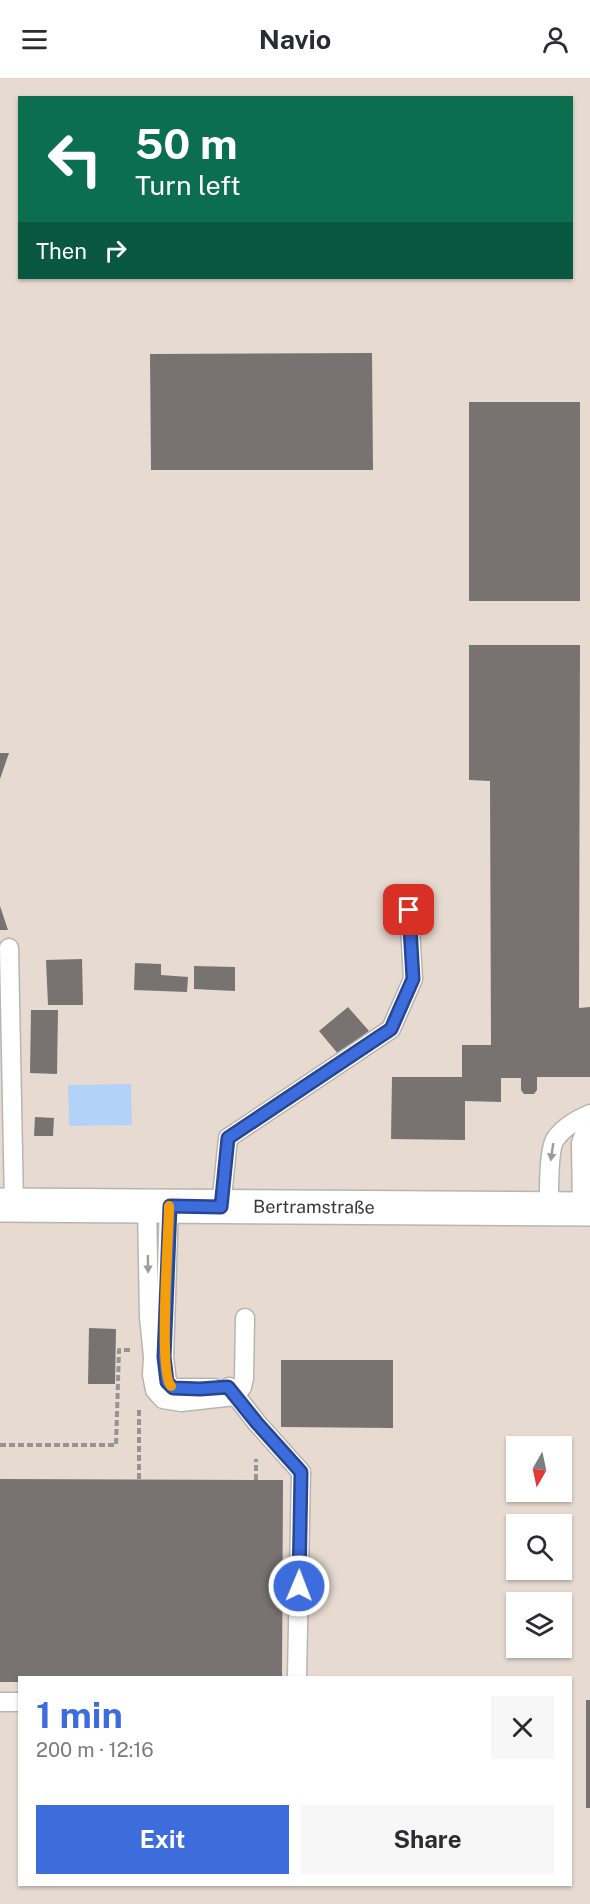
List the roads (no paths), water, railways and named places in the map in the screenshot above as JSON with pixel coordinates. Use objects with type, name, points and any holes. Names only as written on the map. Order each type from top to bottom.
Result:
[{"type":"street","name":"Bertramstraße","points":[[7,1205],[586,1209]]},
{"type":"lane","points":[[221,1207],[228,1138],[391,1029],[413,979],[409,910]]},
{"type":"lane","points":[[7,1205],[9,948]]},
{"type":"lane","points":[[549,1209],[550,1166],[554,1140],[570,1124],[590,1116]]},
{"type":"lane","points":[[586,1209],[581,1143],[590,1116]]},
{"type":"lane","points":[[158,1206],[149,1317],[153,1357],[152,1375],[155,1390],[163,1399],[182,1402],[242,1387],[244,1378],[239,1318]]},
{"type":"lane","points":[[232,1391],[301,1472],[297,1676]]},
{"type":"lane","points":[[0,1702],[18,1702]]},
{"type":"water","points":[[131,1084],[132,1125],[69,1126],[68,1085]]}]
